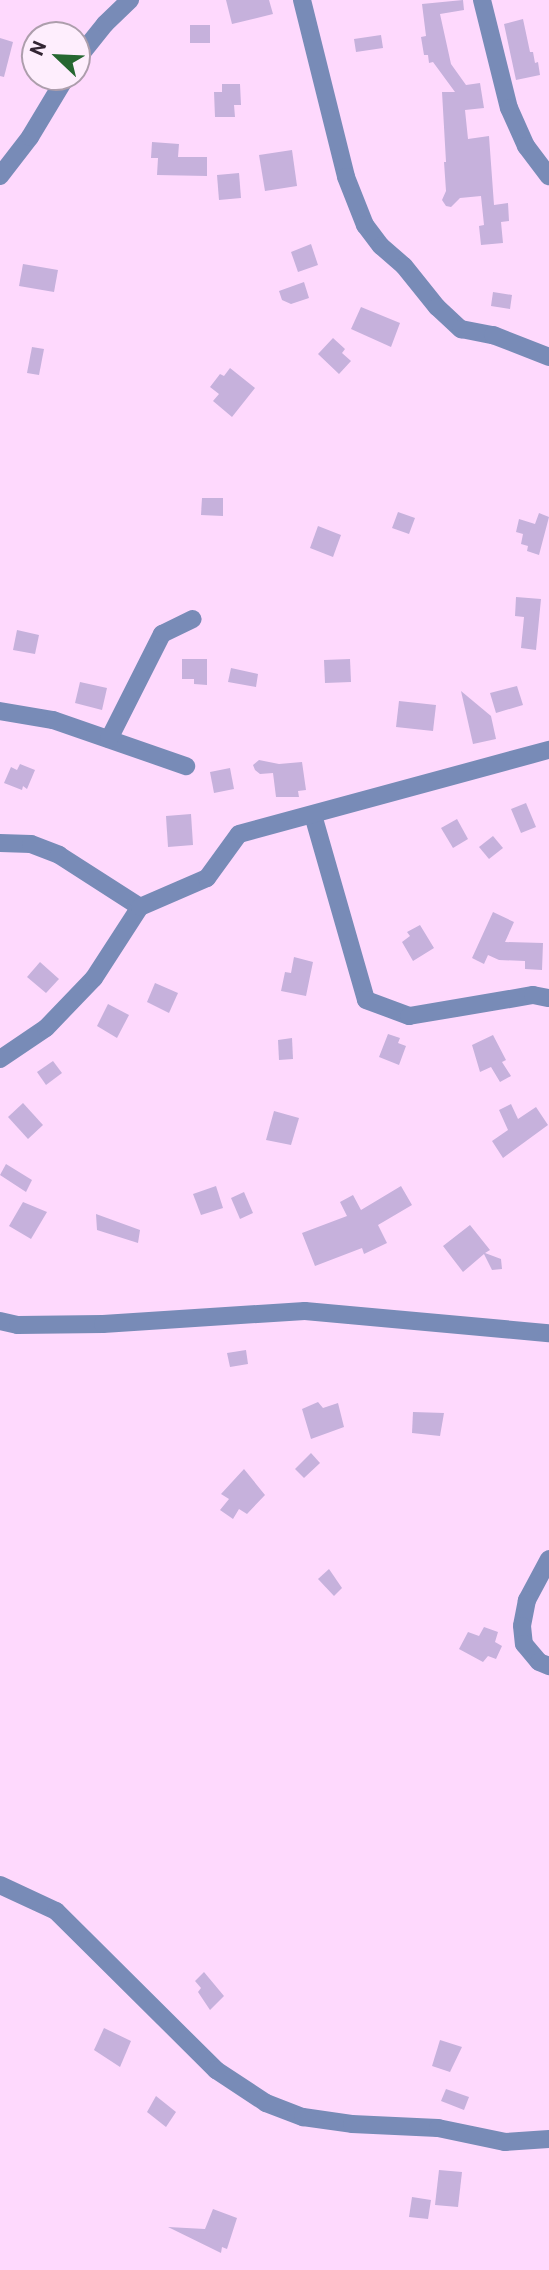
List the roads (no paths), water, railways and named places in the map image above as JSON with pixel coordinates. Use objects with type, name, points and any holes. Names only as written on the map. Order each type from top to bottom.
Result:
[{"type":"street","points":[[91,42],[130,0]]},
{"type":"street","points":[[302,0],[346,177],[365,226],[437,307],[461,329],[493,335],[549,357]]},
{"type":"street","points":[[482,0],[509,108],[526,146],[549,176]]},
{"type":"street","points":[[0,176],[30,137],[58,91]]},
{"type":"street","points":[[109,739],[162,634],[193,619]]},
{"type":"street","points":[[0,711],[54,720],[186,766]]},
{"type":"street","points":[[0,1059],[46,1028],[94,978],[140,906],[206,877],[239,834],[549,750]]},
{"type":"street","points":[[313,815],[366,1000],[409,1016],[533,995],[549,998]]},
{"type":"street","points":[[0,843],[31,844],[60,855],[140,906]]},
{"type":"street","points":[[0,1321],[18,1325],[103,1324],[305,1311],[549,1333]]},
{"type":"street","points":[[549,1559],[527,1600],[522,1626],[524,1644],[539,1662],[549,1666]]},
{"type":"street","points":[[0,1885],[55,1911],[216,2070],[266,2103],[303,2117],[352,2124],[438,2128],[505,2141],[549,2139]]}]
